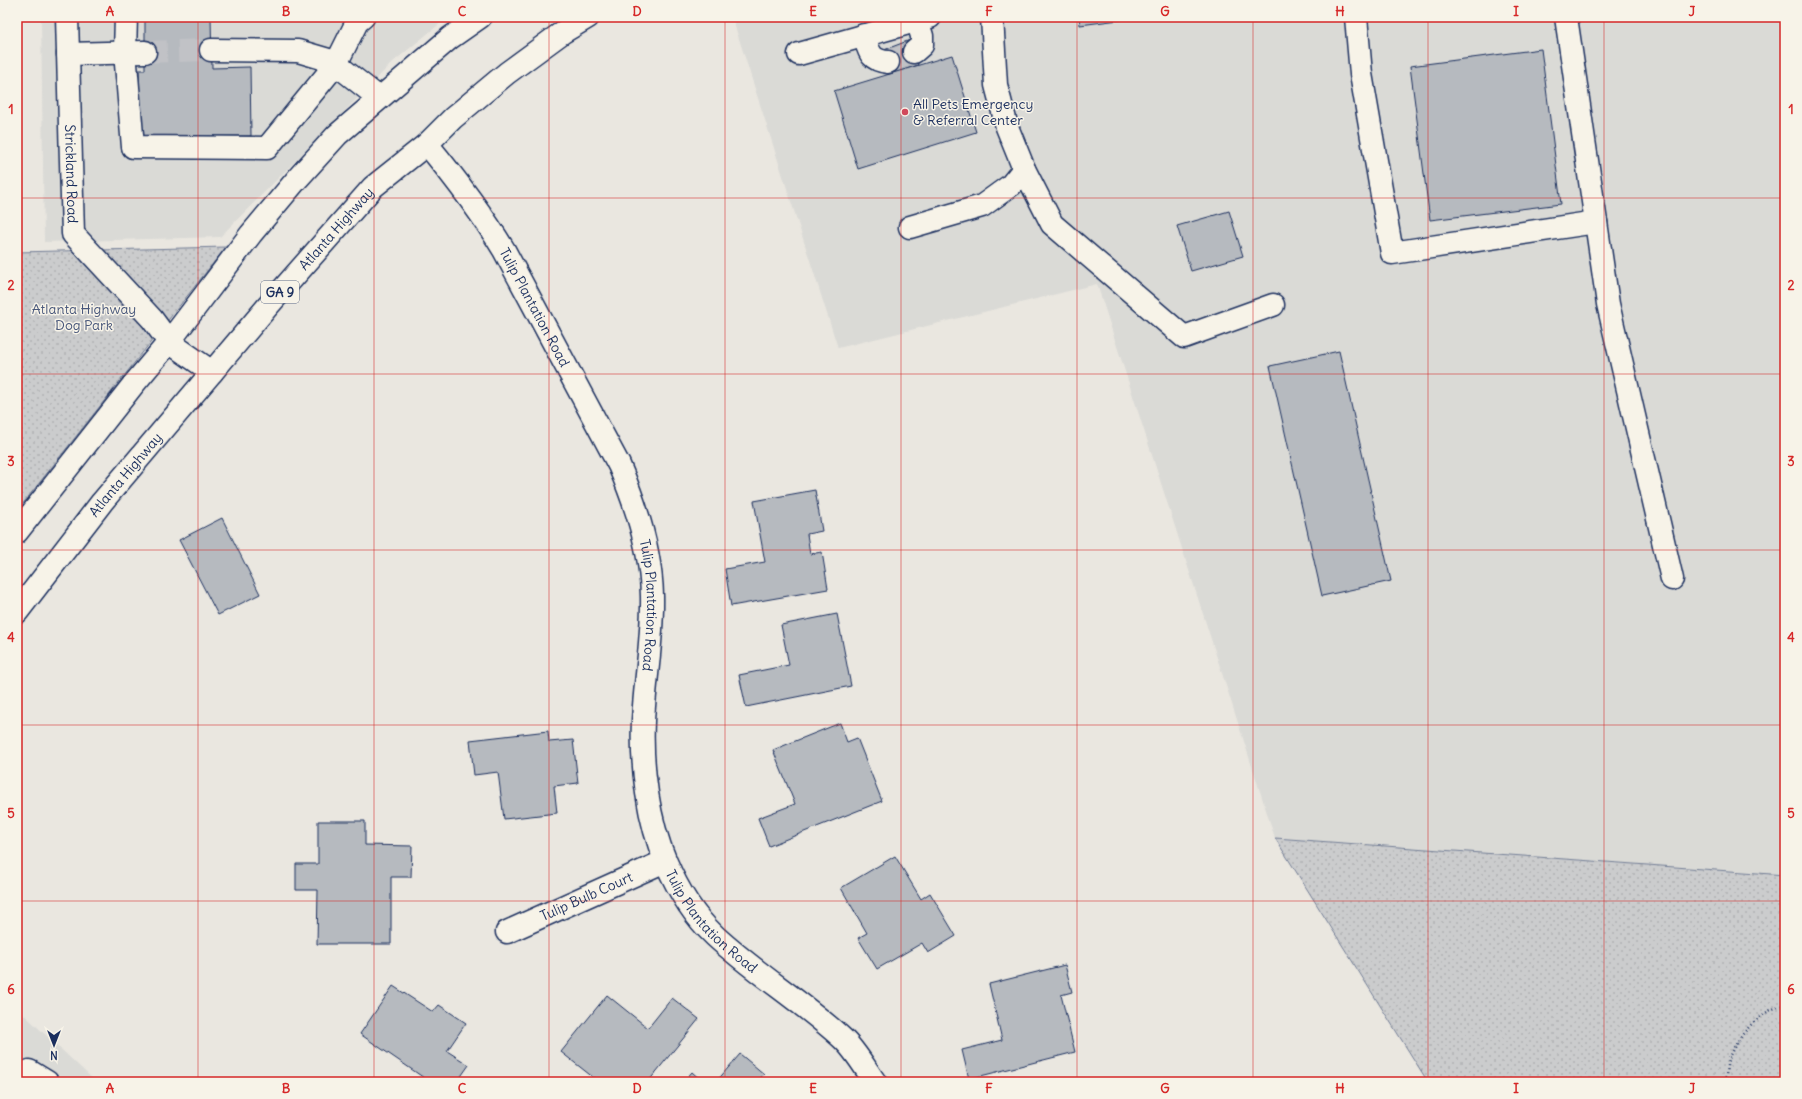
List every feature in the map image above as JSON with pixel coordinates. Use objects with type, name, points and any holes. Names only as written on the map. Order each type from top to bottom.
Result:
[{"type":"street","name":"Strickland Road","points":[[67,17],[73,234],[152,319],[169,342],[212,372]]},
{"type":"street","points":[[126,17],[135,52],[133,147],[267,148],[336,64],[357,22],[363,17]]},
{"type":"street","points":[[17,532],[133,385],[169,342],[251,234],[298,178],[337,135],[450,38],[480,17]]},
{"type":"street","name":"Atlanta Highway","points":[[17,612],[102,502],[212,372],[373,187],[428,144],[453,118],[507,73],[563,32],[588,17]]},
{"type":"street","points":[[992,17],[996,85],[1007,127],[1024,168],[1052,224],[1184,337],[1273,305]]},
{"type":"street","points":[[1356,17],[1361,74],[1392,253],[1596,222]]},
{"type":"street","points":[[1566,17],[1608,304],[1672,580]]},
{"type":"street","points":[[799,54],[923,19],[922,45],[914,52]]},
{"type":"street","points":[[864,35],[870,54],[878,60],[888,62]]},
{"type":"street","points":[[211,50],[298,50],[332,60],[379,98]]},
{"type":"street","points":[[68,54],[135,52]]},
{"type":"street","name":"Tulip Plantation Road","points":[[428,144],[460,183],[484,217],[504,250],[619,465],[632,495],[647,555],[652,595],[651,628],[643,721],[643,755],[648,796],[666,861],[690,907],[714,935],[844,1040],[875,1082]]},
{"type":"street","points":[[910,227],[982,206],[1011,185],[1024,168]]},
{"type":"street","name":"Tulip Bulb Court","points":[[507,932],[666,861]]},
{"type":"street","points":[[19,1082],[29,1071],[47,1082]]},
{"type":"path","points":[[1726,1082],[1729,1056],[1746,1029],[1771,1008],[1785,1005]]},
{"type":"shaded area","points":[[41,17],[448,17],[393,62],[220,237],[44,242]]},
{"type":"shaded area","points":[[732,17],[1785,17],[1785,875],[1275,838],[1097,284],[838,348]]},
{"type":"shaded area","points":[[17,1008],[96,1082],[17,1082]]},
{"type":"green space","name":"Atlanta Highway Dog Park","points":[[226,247],[17,511],[17,252]]},
{"type":"green space","points":[[1275,838],[1785,875],[1785,1082],[1428,1082]]},
{"type":"building","points":[[145,17],[211,17],[212,68],[250,67],[251,136],[140,137],[139,70],[145,70]]},
{"type":"building","points":[[1079,17],[1127,17],[1127,19],[1080,25]]},
{"type":"building","points":[[910,40],[918,65],[892,74],[884,50]]},
{"type":"building","points":[[1541,49],[1561,204],[1430,220],[1410,66]]},
{"type":"building","name":"All Pets Emergency & Referral Center","points":[[952,55],[976,132],[858,169],[834,91]]},
{"type":"building","points":[[1229,211],[1243,256],[1191,271],[1177,226]]},
{"type":"building","points":[[1339,351],[1391,581],[1322,596],[1270,366]]},
{"type":"building","points":[[815,490],[822,531],[807,534],[810,554],[822,552],[828,589],[731,606],[725,569],[765,562],[754,501]]},
{"type":"building","points":[[222,518],[260,594],[218,615],[179,540]]},
{"type":"building","points":[[837,614],[851,686],[746,707],[739,675],[789,665],[781,625]]},
{"type":"building","points":[[840,723],[847,742],[857,738],[882,801],[769,846],[758,818],[795,804],[773,750]]},
{"type":"building","points":[[548,731],[549,742],[573,740],[578,783],[554,786],[557,813],[504,819],[498,772],[474,775],[470,740]]},
{"type":"building","points":[[318,821],[365,821],[365,845],[412,846],[411,877],[391,877],[391,944],[317,944],[318,890],[296,890],[296,864],[318,864]]},
{"type":"building","points":[[895,856],[921,899],[930,893],[956,936],[928,953],[922,943],[877,969],[858,938],[867,933],[841,888]]},
{"type":"building","points":[[1065,965],[1072,992],[1061,995],[1075,1052],[969,1079],[962,1050],[1002,1040],[989,984]]},
{"type":"building","points":[[393,986],[433,1012],[439,1005],[466,1023],[447,1051],[469,1065],[457,1082],[430,1082],[360,1034]]},
{"type":"building","points":[[607,995],[648,1028],[672,998],[699,1019],[648,1082],[599,1082],[561,1052]]},
{"type":"building","points":[[740,1054],[764,1074],[757,1082],[716,1082]]},
{"type":"building","points":[[692,1072],[703,1082],[683,1082]]},
{"type":"tunnel","points":[[145,52],[211,50]]},
{"type":"tunnel","points":[[888,62],[914,52]]},
{"type":"place","name":"All Pets Emergency & Referral Center","points":[[905,112]]}]
